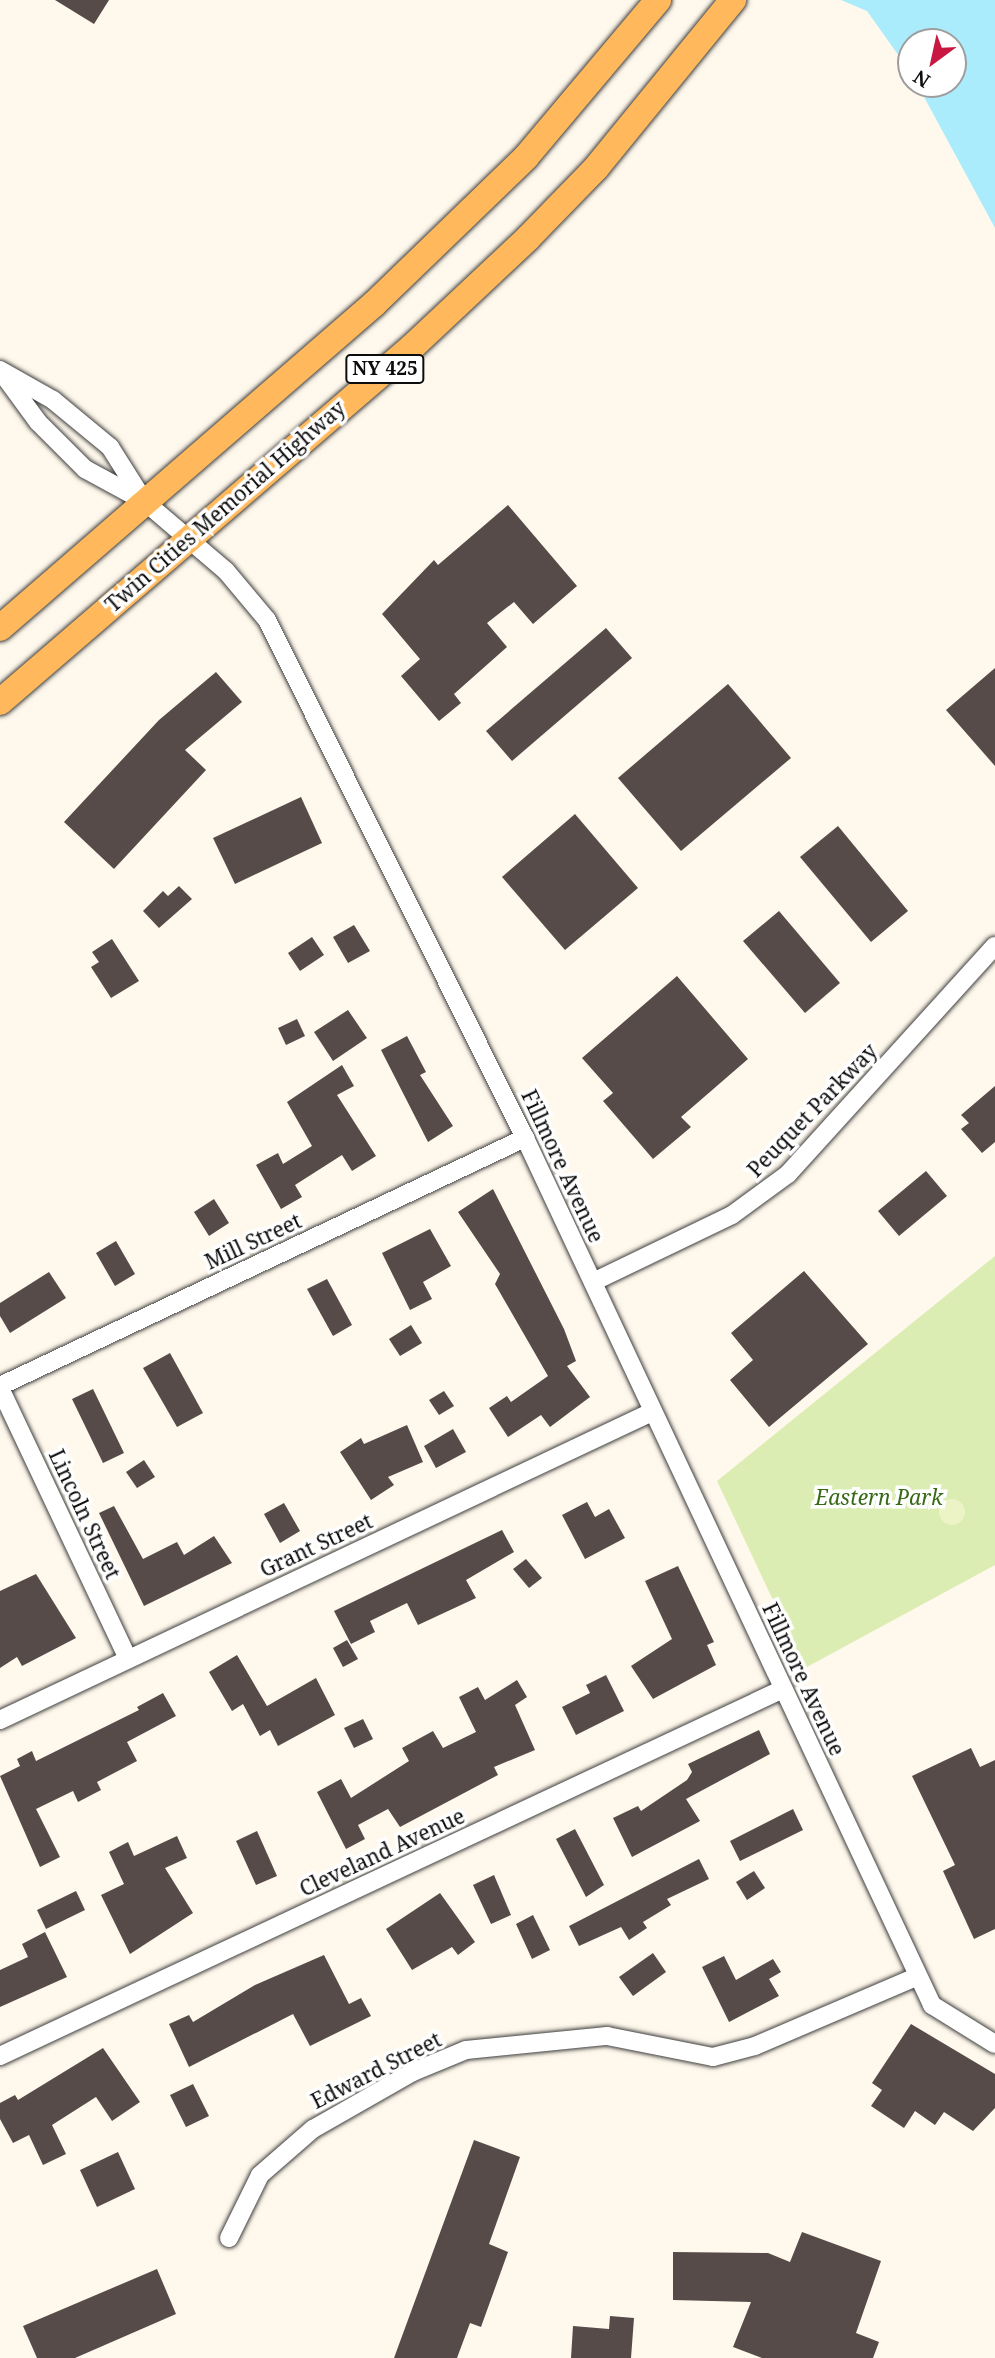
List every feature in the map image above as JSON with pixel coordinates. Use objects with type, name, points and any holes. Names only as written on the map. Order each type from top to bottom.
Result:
[{"type":"main road","name":"NY 425","points":[[0,628],[365,312],[517,166],[658,0]]},
{"type":"main road","name":"Twin Cities Memorial Highway","points":[[0,702],[412,347],[528,238],[596,168],[733,0]]},
{"type":"street","points":[[1,371],[37,422],[85,470],[144,501]]},
{"type":"street","name":"Fillmore Avenue","points":[[1,371],[53,400],[110,447],[144,501],[226,571],[267,620],[525,1138],[932,2006],[995,2044]]},
{"type":"street","name":"Peuquet Parkway","points":[[593,1282],[761,1196],[788,1174],[995,946]]},
{"type":"street","name":"Mill Street","points":[[0,1387],[525,1138]]},
{"type":"street","name":"Lincoln Street","points":[[0,1387],[128,1659]]},
{"type":"street","name":"Grant Street","points":[[0,1720],[652,1412]]},
{"type":"street","name":"Cleveland Avenue","points":[[0,2056],[783,1689]]},
{"type":"street","name":"Edward Street","points":[[229,2238],[260,2175],[313,2129],[413,2072],[466,2050],[607,2036],[713,2057],[755,2046],[918,1976]]},
{"type":"green space","name":"Eastern Park","points":[[995,1256],[995,1565],[805,1668],[717,1481]]},
{"type":"green space","points":[[952,1499],[961,1503],[965,1512],[961,1521],[952,1525],[943,1521],[939,1512],[943,1503]]},
{"type":"water","points":[[841,0],[995,0],[995,228],[925,98],[967,98],[967,28],[897,28],[897,53],[867,11]]},
{"type":"building","points":[[55,0],[109,0],[94,24]]},
{"type":"building","points":[[508,505],[577,586],[533,624],[514,602],[487,623],[507,647],[454,694],[461,703],[439,721],[401,676],[420,659],[382,614],[434,560],[438,565]]},
{"type":"building","points":[[606,628],[632,658],[512,761],[486,731]]},
{"type":"building","points":[[995,668],[995,766],[946,710]]},
{"type":"building","points":[[216,672],[242,702],[185,750],[206,770],[114,869],[64,822],[159,720]]},
{"type":"building","points":[[728,684],[791,758],[681,851],[618,778]]},
{"type":"building","points":[[301,797],[322,843],[235,884],[213,838]]},
{"type":"building","points":[[575,814],[638,888],[565,950],[502,877]]},
{"type":"building","points":[[838,826],[908,911],[871,942],[800,857]]},
{"type":"building","points":[[179,886],[192,899],[159,928],[143,911],[163,891],[168,896]]},
{"type":"building","points":[[779,911],[840,983],[805,1013],[743,941]]},
{"type":"building","points":[[354,925],[370,951],[348,963],[333,937]]},
{"type":"building","points":[[312,937],[324,955],[300,971],[288,953]]},
{"type":"building","points":[[112,939],[139,981],[111,998],[91,967],[99,962],[92,952]]},
{"type":"building","points":[[677,976],[748,1059],[681,1117],[691,1127],[653,1159],[603,1101],[613,1093],[582,1058]]},
{"type":"building","points":[[348,1010],[367,1038],[333,1061],[314,1032]]},
{"type":"building","points":[[297,1019],[305,1036],[286,1045],[278,1028]]},
{"type":"building","points":[[407,1036],[426,1072],[420,1075],[453,1126],[428,1142],[381,1050]]},
{"type":"building","points":[[342,1065],[354,1086],[337,1095],[376,1156],[352,1171],[342,1155],[295,1185],[302,1197],[281,1209],[256,1165],[278,1153],[283,1164],[312,1146],[287,1102]]},
{"type":"building","points":[[995,1086],[995,1142],[982,1153],[961,1129],[969,1123],[961,1115]]},
{"type":"building","points":[[926,1171],[947,1196],[899,1236],[878,1211]]},
{"type":"building","points":[[493,1189],[564,1329],[576,1361],[567,1366],[590,1397],[550,1427],[541,1415],[508,1437],[489,1408],[507,1396],[511,1402],[548,1376],[495,1284],[500,1274],[458,1212]]},
{"type":"building","points":[[214,1199],[229,1223],[209,1236],[194,1212]]},
{"type":"building","points":[[430,1229],[451,1266],[423,1282],[432,1299],[410,1310],[382,1253]]},
{"type":"building","points":[[116,1241],[135,1274],[115,1286],[96,1253]]},
{"type":"building","points":[[804,1271],[868,1344],[769,1427],[730,1380],[753,1360],[731,1333]]},
{"type":"building","points":[[49,1272],[66,1298],[10,1333],[0,1316],[0,1303]]},
{"type":"building","points":[[327,1279],[352,1325],[333,1336],[307,1289]]},
{"type":"building","points":[[411,1325],[422,1343],[400,1356],[389,1339]]},
{"type":"building","points":[[170,1353],[203,1413],[177,1427],[143,1368]]},
{"type":"building","points":[[93,1389],[124,1453],[103,1463],[72,1399]]},
{"type":"building","points":[[444,1391],[454,1406],[439,1415],[429,1400]]},
{"type":"building","points":[[407,1425],[423,1462],[388,1477],[394,1485],[371,1500],[340,1452],[361,1438],[364,1444]]},
{"type":"building","points":[[453,1429],[466,1452],[436,1468],[424,1446]]},
{"type":"building","points":[[144,1460],[155,1477],[137,1488],[126,1472]]},
{"type":"building","points":[[587,1502],[595,1517],[609,1509],[625,1538],[585,1559],[562,1515]]},
{"type":"building","points":[[284,1503],[300,1531],[280,1543],[264,1514]]},
{"type":"building","points":[[114,1506],[143,1559],[177,1542],[184,1555],[214,1536],[232,1563],[144,1606],[99,1513]]},
{"type":"building","points":[[502,1530],[514,1552],[466,1580],[476,1598],[418,1625],[407,1603],[370,1621],[375,1632],[351,1644],[334,1611]]},
{"type":"building","points":[[526,1559],[542,1578],[529,1588],[513,1569]]},
{"type":"building","points":[[678,1566],[714,1642],[707,1645],[716,1665],[653,1699],[631,1666],[672,1639],[645,1581]]},
{"type":"building","points":[[36,1574],[76,1638],[22,1666],[17,1657],[0,1668],[0,1591]]},
{"type":"building","points":[[347,1640],[358,1659],[343,1667],[333,1648]]},
{"type":"building","points":[[237,1655],[267,1706],[316,1678],[335,1715],[278,1746],[270,1730],[260,1736],[243,1704],[232,1711],[209,1672]]},
{"type":"building","points":[[606,1675],[624,1711],[576,1735],[562,1707],[590,1693],[586,1685]]},
{"type":"building","points":[[517,1680],[527,1697],[515,1705],[535,1750],[494,1767],[498,1775],[400,1827],[388,1809],[358,1825],[365,1839],[346,1849],[317,1792],[341,1779],[351,1798],[409,1761],[402,1748],[433,1731],[443,1748],[476,1732],[459,1697],[478,1687],[485,1700]]},
{"type":"building","points":[[163,1693],[176,1716],[127,1742],[137,1761],[97,1782],[101,1790],[78,1802],[73,1791],[36,1809],[60,1857],[40,1867],[0,1776],[20,1766],[17,1759],[32,1751],[36,1761],[139,1710],[137,1707]]},
{"type":"building","points":[[363,1719],[373,1739],[354,1748],[344,1728]]},
{"type":"building","points":[[759,1730],[770,1754],[686,1799],[700,1821],[632,1857],[613,1818],[638,1806],[641,1811],[687,1780],[692,1772],[688,1764]]},
{"type":"building","points":[[971,1748],[980,1767],[995,1760],[995,1929],[974,1939],[943,1871],[955,1865],[912,1776]]},
{"type":"building","points":[[793,1809],[803,1830],[740,1861],[730,1841]]},
{"type":"building","points":[[575,1829],[604,1885],[586,1897],[556,1839]]},
{"type":"building","points":[[257,1831],[277,1876],[256,1885],[236,1841]]},
{"type":"building","points":[[177,1836],[187,1858],[165,1868],[193,1913],[130,1954],[101,1895],[124,1884],[109,1852],[128,1842],[134,1856]]},
{"type":"building","points":[[699,1859],[709,1879],[667,1899],[671,1905],[643,1922],[647,1928],[629,1940],[621,1927],[579,1946],[569,1926]]},
{"type":"building","points":[[754,1871],[765,1888],[747,1900],[736,1882]]},
{"type":"building","points":[[494,1875],[511,1915],[491,1924],[473,1885]]},
{"type":"building","points":[[76,1891],[85,1910],[46,1929],[37,1910]]},
{"type":"building","points":[[440,1893],[475,1942],[458,1955],[452,1947],[412,1970],[386,1929]]},
{"type":"building","points":[[533,1915],[550,1950],[532,1959],[516,1924]]},
{"type":"building","points":[[45,1932],[67,1977],[0,2007],[0,1970],[28,1957],[22,1944]]},
{"type":"building","points":[[653,1953],[666,1972],[633,1996],[619,1977]]},
{"type":"building","points":[[324,1955],[349,2004],[361,1998],[371,2016],[310,2046],[293,2014],[189,2067],[169,2024],[189,2015],[193,2022],[255,1985]]},
{"type":"building","points":[[724,1956],[736,1980],[773,1959],[781,1972],[769,1979],[779,1996],[729,2022],[702,1967]]},
{"type":"building","points":[[911,2024],[995,2074],[995,2108],[973,2131],[944,2112],[935,2125],[915,2111],[904,2128],[871,2106],[882,2090],[872,2083]]},
{"type":"building","points":[[103,2048],[140,2102],[112,2121],[96,2097],[52,2125],[66,2154],[43,2165],[29,2135],[13,2143],[0,2119],[0,2103],[15,2095],[18,2100]]},
{"type":"building","points":[[193,2084],[209,2116],[186,2127],[170,2095]]},
{"type":"building","points":[[474,2140],[520,2157],[489,2244],[508,2252],[481,2327],[470,2323],[457,2358],[394,2358]]},
{"type":"building","points":[[118,2152],[135,2189],[97,2207],[80,2170]]},
{"type":"building","points":[[802,2232],[881,2261],[856,2333],[879,2342],[873,2358],[762,2358],[733,2347],[751,2302],[673,2300],[673,2252],[768,2253],[790,2262]]},
{"type":"building","points":[[157,2269],[176,2314],[75,2358],[37,2358],[23,2326]]},
{"type":"building","points":[[610,2316],[634,2318],[631,2358],[571,2358],[573,2326],[609,2329]]}]
